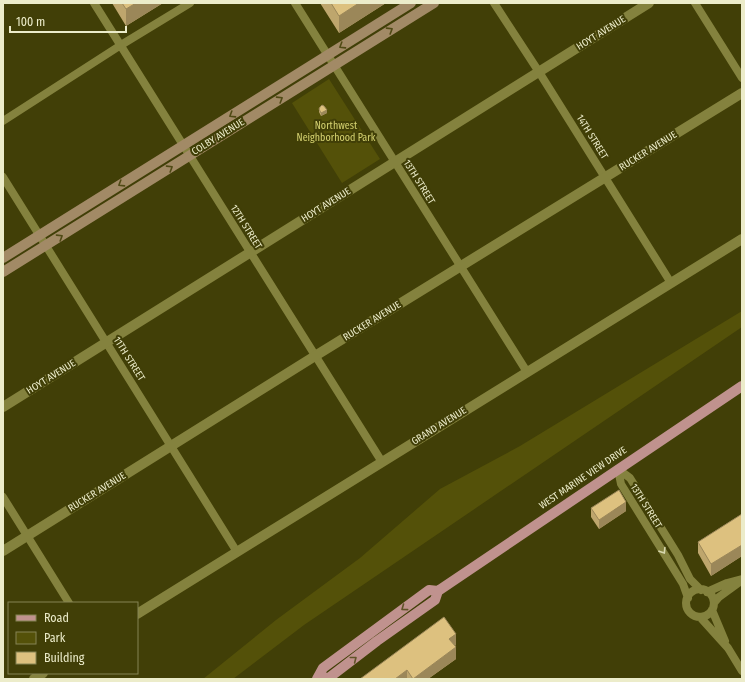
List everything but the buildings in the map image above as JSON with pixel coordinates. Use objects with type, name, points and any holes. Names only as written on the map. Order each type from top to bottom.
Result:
[{"type":"main road","name":"COLBY AVENUE","points":[[3,258],[410,3]]},
{"type":"main road","name":"COLBY AVENUE","points":[[3,272],[434,3]]},
{"type":"main road","name":"WEST MARINE VIEW DRIVE","points":[[322,679],[330,677],[435,600],[438,591],[742,386]]},
{"type":"main road","name":"WEST MARINE VIEW DRIVE","points":[[317,679],[323,668],[372,631],[429,590],[438,591]]},
{"type":"street","name":"12TH STREET","points":[[94,3],[382,462]]},
{"type":"street","points":[[3,121],[121,45],[190,3]]},
{"type":"street","name":"13TH STREET","points":[[295,3],[333,66],[527,372]]},
{"type":"street","name":"14TH STREET","points":[[494,3],[671,283]]},
{"type":"street","name":"HOYT AVENUE","points":[[3,407],[649,3]]},
{"type":"street","points":[[695,3],[742,78]]},
{"type":"street","name":"RUCKER AVENUE","points":[[3,551],[460,266],[742,93]]},
{"type":"street","name":"11TH STREET","points":[[3,177],[237,552]]},
{"type":"street","name":"GRAND AVENUE","points":[[138,613],[742,238]]},
{"type":"street","name":"13TH STREET","points":[[618,469],[630,478],[678,555],[690,579],[704,591]]},
{"type":"street","name":"13TH STREET","points":[[618,469],[620,484],[683,584],[688,598]]},
{"type":"street","points":[[3,498],[68,602]]},
{"type":"street","points":[[742,579],[719,597],[707,615],[700,617],[694,616],[688,610],[688,598],[693,592],[704,591],[742,579]]},
{"type":"street","points":[[704,591],[712,597],[713,607],[728,648]]},
{"type":"street","points":[[700,617],[728,648],[742,671]]},
{"type":"green space","name":"Northwest Neighborhood Park","points":[[329,79],[380,159],[342,183],[292,103]]},
{"type":"green space","points":[[742,311],[742,327],[304,625],[233,679],[203,679],[276,620],[360,558],[440,489],[520,446]]}]
